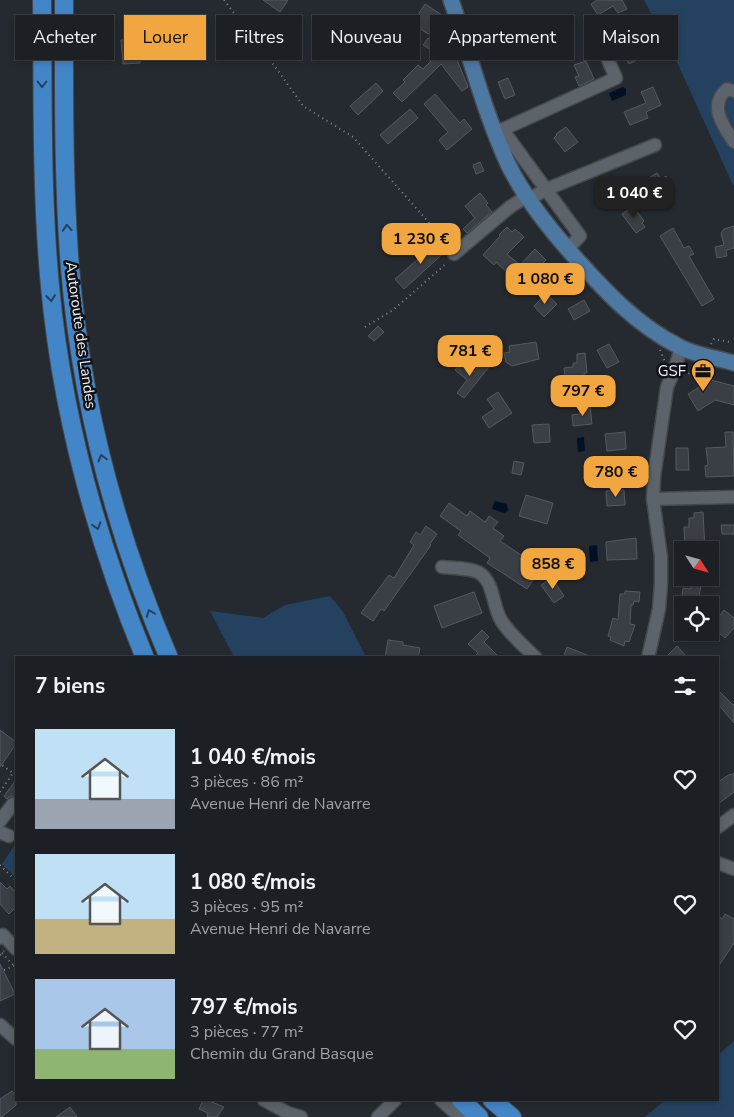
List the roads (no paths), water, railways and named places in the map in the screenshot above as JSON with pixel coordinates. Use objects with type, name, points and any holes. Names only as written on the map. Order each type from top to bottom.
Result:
[{"type":"highway","name":"Autoroute des Landes","points":[[42,0],[45,228],[50,288],[60,366],[76,448],[90,502],[112,570],[144,656]]},
{"type":"highway","name":"Autoroute des Landes","points":[[64,0],[66,214],[77,330],[89,398],[112,499],[140,584],[168,656]]},
{"type":"highway","points":[[462,1101],[479,1117]]},
{"type":"highway","points":[[493,1101],[512,1117]]},
{"type":"main road","points":[[452,0],[499,131],[509,166],[528,198],[553,232],[599,284],[634,318],[681,348],[734,363]]},
{"type":"street","points":[[568,249],[580,236],[547,189],[499,131],[616,78],[608,60]]},
{"type":"street","points":[[734,91],[727,90],[721,95],[718,105],[721,122],[734,142]]},
{"type":"street","points":[[454,254],[510,207],[547,189],[655,145]]},
{"type":"street","points":[[648,656],[659,609],[661,583],[661,557],[652,499],[654,477],[666,386],[675,368],[681,348]]},
{"type":"street","points":[[652,499],[734,498]]},
{"type":"street","points":[[442,567],[473,570],[480,574],[489,586],[500,619],[515,638],[534,656]]},
{"type":"street","points":[[0,821],[13,804]]},
{"type":"street","points":[[719,826],[734,815]]},
{"type":"street","points":[[719,863],[734,868]]},
{"type":"street","points":[[0,938],[3,935],[15,948]]},
{"type":"street","points":[[0,1024],[15,1039]]},
{"type":"street","points":[[266,1101],[288,1113],[301,1117]]},
{"type":"street","points":[[442,1101],[460,1117]]},
{"type":"street","points":[[378,1117],[392,1103]]},
{"type":"place","name":"GSF","points":[[703,392]]}]
